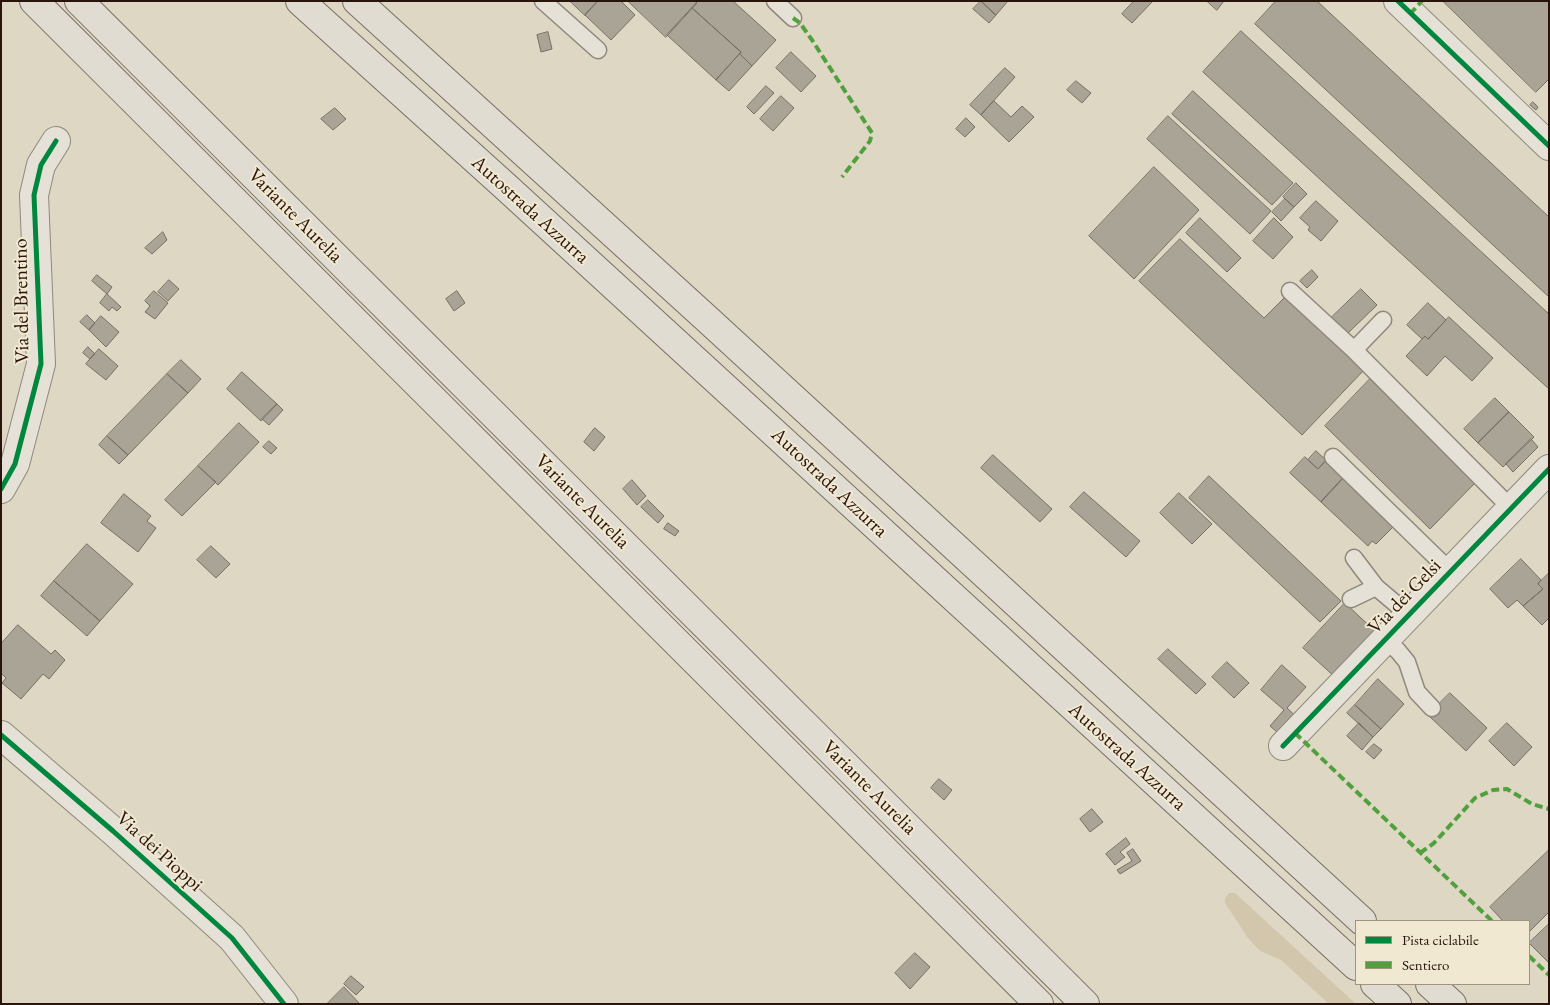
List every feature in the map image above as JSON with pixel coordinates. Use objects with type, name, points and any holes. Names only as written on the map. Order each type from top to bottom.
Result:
[{"type":"highway","name":"Variante Aurelia","points":[[34,1],[1039,1004]]},
{"type":"highway","name":"Variante Aurelia","points":[[79,1],[1085,1004]]},
{"type":"highway","name":"Autostrada Azzurra","points":[[300,1],[506,187],[1355,965]]},
{"type":"highway","name":"Autostrada Azzurra","points":[[357,1],[684,297],[1361,920]]},
{"type":"highway","points":[[1376,985],[1397,1004]]},
{"type":"highway","points":[[1431,985],[1452,1004]]},
{"type":"street","points":[[1398,1],[1549,146]]},
{"type":"street","name":"Via del Brentino","points":[[1,489],[15,464],[41,364],[34,195],[40,165],[56,141]]},
{"type":"street","name":"Via dei Gelsi","points":[[1283,746],[1549,469]]},
{"type":"street","name":"Via dei Pioppi","points":[[1,735],[113,831],[232,938],[284,1004]]},
{"type":"lane","points":[[543,1],[598,50]]},
{"type":"lane","points":[[774,1],[793,18]]},
{"type":"lane","points":[[1290,291],[1354,350],[1512,508]]},
{"type":"lane","points":[[1354,350],[1383,320]]},
{"type":"lane","points":[[1333,457],[1450,572]]},
{"type":"lane","points":[[1354,558],[1376,587],[1409,615]]},
{"type":"lane","points":[[1351,599],[1376,587]]},
{"type":"lane","points":[[1386,639],[1407,662],[1417,692],[1432,708]]},
{"type":"shaded area","points":[[1229,893],[1235,893],[1356,1004],[1329,1004],[1281,960],[1260,951],[1248,938],[1225,903],[1225,898]]},
{"type":"building","points":[[570,1],[598,1],[585,15]]},
{"type":"building","points":[[598,1],[621,1],[635,15],[611,40],[585,15]]},
{"type":"building","points":[[628,1],[695,1],[697,3],[666,37]]},
{"type":"building","points":[[698,1],[733,1],[776,40],[752,66],[740,54],[741,52],[692,8]]},
{"type":"building","points":[[981,1],[1008,1],[996,15]]},
{"type":"building","points":[[981,1],[996,15],[989,23],[973,9]]},
{"type":"building","points":[[1134,1],[1153,1],[1132,23],[1122,14]]},
{"type":"building","points":[[1207,1],[1224,1],[1217,10]]},
{"type":"building","points":[[1276,1],[1317,1],[1549,217],[1549,297],[1255,24]]},
{"type":"building","points":[[1443,1],[1549,1],[1549,79],[1536,92]]},
{"type":"building","points":[[692,8],[741,52],[716,80],[667,35]]},
{"type":"building","points":[[1241,31],[1549,314],[1549,389],[1203,72]]},
{"type":"building","points":[[548,32],[552,49],[541,52],[537,35]]},
{"type":"building","points":[[791,52],[816,76],[801,92],[776,68]]},
{"type":"building","points":[[740,54],[752,66],[729,91],[716,80]]},
{"type":"building","points":[[1005,68],[1015,77],[981,115],[970,105]]},
{"type":"building","points":[[1076,81],[1091,93],[1082,103],[1067,90]]},
{"type":"building","points":[[766,86],[774,93],[754,114],[747,107]]},
{"type":"building","points":[[1193,91],[1293,183],[1272,205],[1172,114]]},
{"type":"building","points":[[781,96],[794,108],[773,131],[760,119]]},
{"type":"building","points":[[994,101],[1011,117],[1022,106],[1034,117],[1009,142],[981,115]]},
{"type":"building","points":[[1533,102],[1538,107],[1536,110],[1530,105]]},
{"type":"building","points":[[335,108],[346,119],[333,130],[321,119]]},
{"type":"building","points":[[1168,116],[1271,211],[1250,234],[1147,139]]},
{"type":"building","points":[[966,118],[975,127],[965,137],[956,129]]},
{"type":"building","points":[[1154,167],[1199,210],[1134,279],[1089,236]]},
{"type":"building","points":[[1296,183],[1307,194],[1294,207],[1283,197]]},
{"type":"building","points":[[1285,199],[1294,207],[1281,221],[1272,212]]},
{"type":"building","points":[[1316,201],[1338,221],[1321,241],[1308,230],[1310,227],[1300,218]]},
{"type":"building","points":[[1200,218],[1241,258],[1227,272],[1186,233]]},
{"type":"building","points":[[1274,218],[1293,237],[1273,259],[1253,241]]},
{"type":"building","points":[[163,232],[167,240],[152,254],[145,248]]},
{"type":"building","points":[[1180,239],[1264,318],[1287,295],[1365,369],[1302,435],[1139,281]]},
{"type":"building","points":[[1312,270],[1318,277],[1307,288],[1300,281]]},
{"type":"building","points":[[97,275],[112,287],[107,294],[92,281]]},
{"type":"building","points":[[169,280],[179,289],[168,301],[158,292]]},
{"type":"building","points":[[1361,289],[1377,305],[1347,334],[1331,318]]},
{"type":"building","points":[[154,291],[168,303],[155,319],[145,312],[150,306],[145,301]]},
{"type":"building","points":[[457,291],[465,303],[454,311],[446,299]]},
{"type":"building","points":[[107,294],[121,307],[117,311],[112,307],[109,311],[100,303]]},
{"type":"building","points":[[1428,303],[1446,320],[1428,339],[1425,336],[1422,339],[1407,325]]},
{"type":"building","points":[[87,315],[95,323],[89,330],[80,322]]},
{"type":"building","points":[[101,316],[119,332],[106,347],[89,330]]},
{"type":"building","points":[[1449,317],[1493,358],[1472,381],[1445,356],[1427,376],[1406,356],[1425,336],[1428,339]]},
{"type":"building","points":[[88,347],[95,354],[90,359],[83,353]]},
{"type":"building","points":[[99,349],[118,366],[106,380],[86,364]]},
{"type":"building","points":[[181,360],[201,379],[188,393],[167,374]]},
{"type":"building","points":[[242,372],[277,404],[261,421],[227,389]]},
{"type":"building","points":[[167,374],[188,393],[128,455],[107,436]]},
{"type":"building","points":[[1370,379],[1476,482],[1430,529],[1325,426]]},
{"type":"building","points":[[1495,398],[1509,412],[1478,443],[1464,429]]},
{"type":"building","points":[[277,404],[283,410],[269,425],[262,419]]},
{"type":"building","points":[[1509,412],[1534,437],[1503,467],[1478,443]]},
{"type":"building","points":[[239,423],[259,442],[218,485],[198,466]]},
{"type":"building","points":[[595,428],[605,437],[594,451],[584,442]]},
{"type":"building","points":[[107,436],[128,455],[119,464],[99,445]]},
{"type":"building","points":[[1531,439],[1538,447],[1513,472],[1506,464]]},
{"type":"building","points":[[269,441],[277,448],[271,454],[263,447]]},
{"type":"building","points":[[1316,451],[1326,460],[1318,469],[1308,460]]},
{"type":"building","points":[[993,455],[1052,509],[1040,522],[981,468]]},
{"type":"building","points":[[1305,457],[1318,469],[1329,457],[1345,476],[1321,502],[1290,473]]},
{"type":"building","points":[[198,466],[216,482],[182,516],[165,500]]},
{"type":"building","points":[[1209,476],[1341,601],[1320,622],[1189,498]]},
{"type":"building","points":[[1345,476],[1376,504],[1373,507],[1393,527],[1376,544],[1372,541],[1368,546],[1321,502]]},
{"type":"building","points":[[632,480],[646,496],[637,505],[623,489]]},
{"type":"building","points":[[1084,492],[1140,541],[1126,557],[1070,507]]},
{"type":"building","points":[[1179,493],[1212,524],[1192,544],[1160,513]]},
{"type":"building","points":[[124,494],[151,516],[147,521],[156,528],[138,552],[101,523]]},
{"type":"building","points":[[648,500],[664,516],[658,523],[641,507]]},
{"type":"building","points":[[668,523],[679,531],[675,536],[664,529]]},
{"type":"building","points":[[87,544],[133,584],[100,621],[54,581]]},
{"type":"building","points":[[211,546],[230,564],[216,578],[197,560]]},
{"type":"building","points":[[1521,559],[1541,580],[1538,584],[1543,589],[1523,606],[1517,600],[1508,608],[1490,589]]},
{"type":"building","points":[[1549,573],[1549,618],[1542,625],[1523,606],[1543,589],[1538,584]]},
{"type":"building","points":[[54,581],[100,621],[87,636],[41,596]]},
{"type":"building","points":[[1345,603],[1377,633],[1336,678],[1303,648]]},
{"type":"building","points":[[18,625],[51,654],[55,650],[65,660],[49,679],[43,674],[21,699],[2,683],[6,678],[1,673],[1,644]]},
{"type":"building","points":[[1168,649],[1206,684],[1196,694],[1158,659]]},
{"type":"building","points":[[1227,662],[1249,683],[1234,698],[1212,677]]},
{"type":"building","points":[[1282,665],[1306,687],[1287,708],[1299,719],[1283,737],[1270,726],[1284,710],[1261,690]]},
{"type":"building","points":[[1378,679],[1404,704],[1381,729],[1355,705]]},
{"type":"building","points":[[1450,693],[1487,728],[1466,751],[1428,715]]},
{"type":"building","points":[[1355,705],[1381,729],[1373,737],[1347,713]]},
{"type":"building","points":[[1359,723],[1373,737],[1362,750],[1347,736]]},
{"type":"building","points":[[1507,723],[1532,747],[1514,766],[1489,741]]},
{"type":"building","points":[[1374,744],[1382,750],[1374,759],[1366,752]]},
{"type":"building","points":[[939,779],[952,790],[944,800],[931,788]]},
{"type":"building","points":[[1092,809],[1103,822],[1090,832],[1080,819]]},
{"type":"building","points":[[1126,838],[1130,844],[1120,852],[1125,857],[1115,865],[1106,854]]},
{"type":"building","points":[[1133,849],[1141,861],[1120,874],[1117,870],[1132,861],[1127,853]]},
{"type":"building","points":[[1549,850],[1549,912],[1530,931],[1530,920],[1502,920],[1490,907]]},
{"type":"building","points":[[1549,924],[1549,963],[1530,944]]},
{"type":"building","points":[[915,953],[930,967],[910,989],[895,973]]},
{"type":"building","points":[[351,976],[364,987],[356,995],[344,984]]},
{"type":"building","points":[[344,987],[360,1004],[327,1004]]},
{"type":"marked path","points":[[1410,14],[1422,1]]},
{"type":"marked path","points":[[793,18],[800,23],[812,40],[872,133],[870,141],[842,177]]},
{"type":"marked path","points":[[1295,733],[1491,920]]},
{"type":"marked path","points":[[1420,853],[1434,843],[1475,798],[1493,790],[1507,789],[1532,804],[1549,809]]},
{"type":"marked path","points":[[1530,957],[1549,975]]},
{"type":"cycle path","points":[[1398,1],[1549,146]]},
{"type":"cycle path","points":[[1,489],[15,464],[41,364],[34,195],[41,165],[56,141]]},
{"type":"cycle path","points":[[1283,746],[1549,469]]},
{"type":"cycle path","points":[[1,735],[113,831],[232,938],[284,1004]]}]
